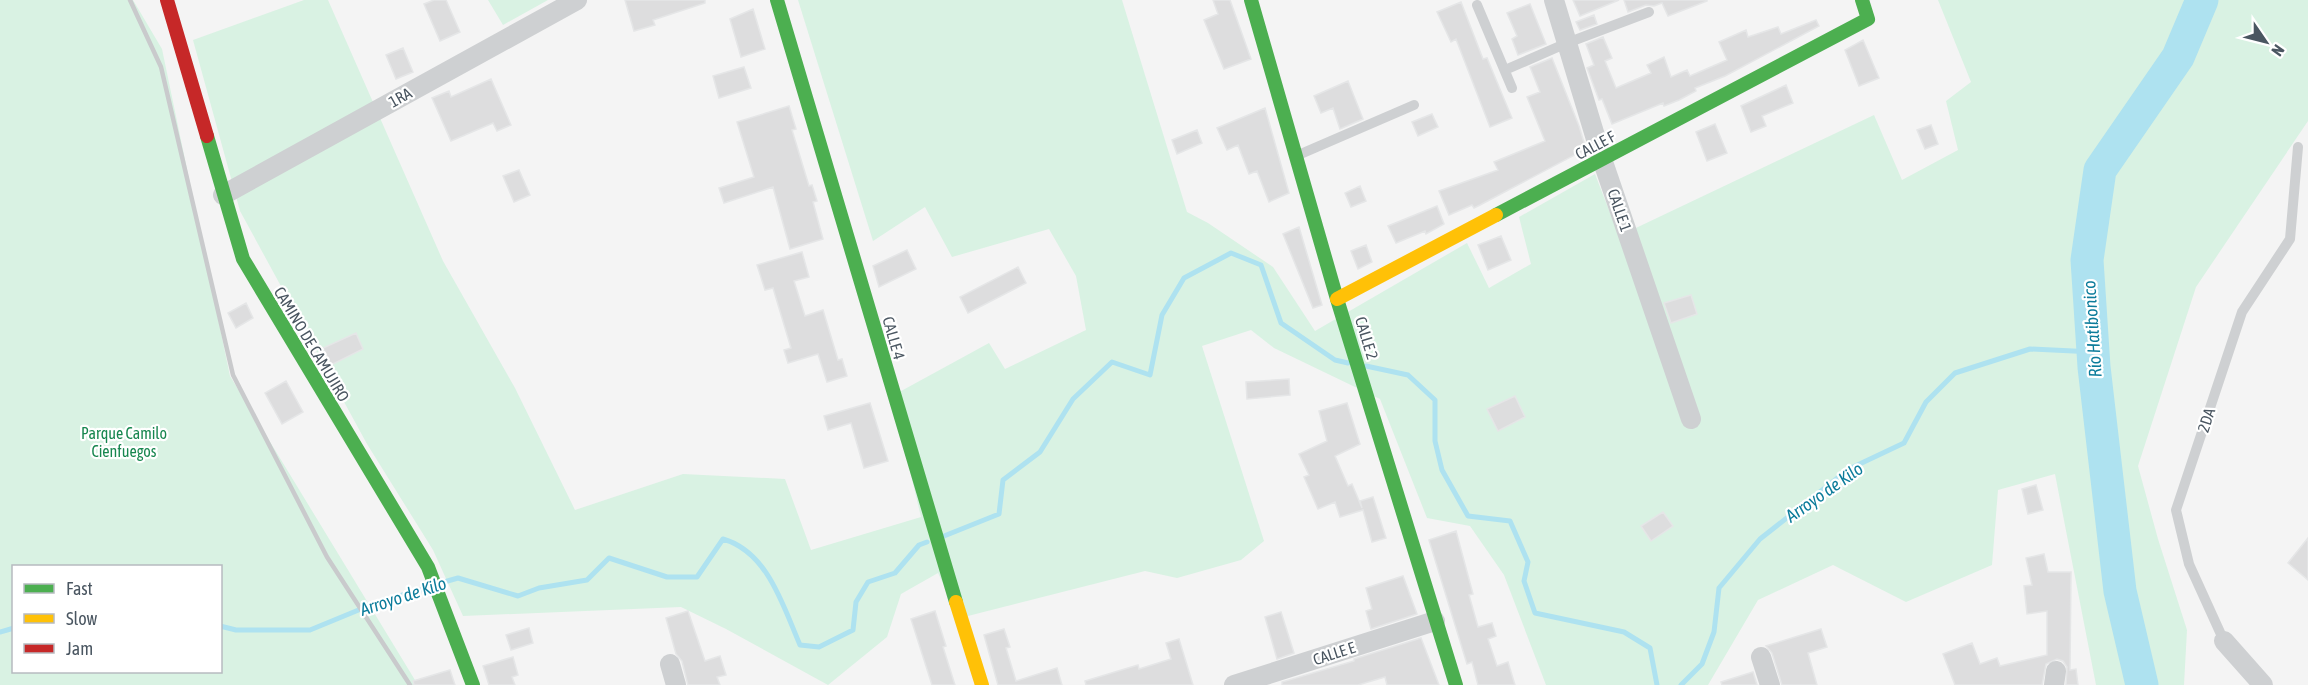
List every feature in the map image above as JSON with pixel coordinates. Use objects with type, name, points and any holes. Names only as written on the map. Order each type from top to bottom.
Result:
[{"type":"street","name":"CAMINO DE CAMUJIRO","points":[[167,0],[243,259],[310,375],[428,567],[473,685]]},
{"type":"street","name":"1RA","points":[[223,195],[577,0]]},
{"type":"street","name":"CALLE 4","points":[[777,0],[932,526],[982,685]]},
{"type":"street","name":"CALLE 2","points":[[1251,0],[1337,299],[1456,685]]},
{"type":"street","name":"CALLE 1","points":[[1554,0],[1602,159],[1691,419]]},
{"type":"street","name":"CALLE F","points":[[1337,299],[1868,19],[1862,0]]},
{"type":"street","name":"CALLE E","points":[[1235,685],[1435,621]]},
{"type":"street","name":"2DA","points":[[2224,641],[2263,685]]},
{"type":"street","points":[[1761,657],[1770,685]]},
{"type":"street","points":[[670,664],[676,685]]},
{"type":"lane","points":[[1477,5],[1512,88]]},
{"type":"lane","points":[[1505,70],[1567,43],[1649,12]]},
{"type":"lane","points":[[1296,157],[1414,105]]},
{"type":"lane","name":"2DA","points":[[2224,641],[2189,564],[2176,510],[2242,312],[2290,238],[2298,147]]},
{"type":"green space","name":"Parque Camilo Cienfuegos","points":[[0,0],[133,0],[162,49],[230,376],[418,685],[0,685]]},
{"type":"green space","points":[[304,0],[328,0],[443,261],[515,388],[575,510],[683,474],[785,479],[811,550],[921,517],[892,396],[989,343],[1005,369],[1086,330],[1076,276],[1049,229],[952,257],[925,207],[873,241],[798,0],[1122,0],[1187,212],[1208,223],[1273,267],[1315,331],[1467,243],[1489,288],[1531,264],[1519,217],[1595,174],[1619,236],[1874,115],[1902,180],[1958,150],[1946,101],[1971,82],[1938,0],[2308,0],[2308,121],[2196,287],[2138,466],[2187,630],[2184,685],[2096,685],[2055,474],[1998,490],[1992,565],[1906,602],[1833,565],[1758,600],[1708,685],[1546,685],[1504,575],[1470,526],[1427,518],[1380,399],[1274,348],[1251,330],[1202,346],[1264,541],[1241,560],[1177,578],[1145,571],[960,618],[938,573],[901,594],[887,637],[828,685],[681,607],[463,616],[433,550],[367,444],[240,211],[193,40]]},
{"type":"green space","points":[[488,0],[548,0],[503,25]]},
{"type":"building","points":[[434,0],[446,0],[460,32],[440,41],[424,4]]},
{"type":"building","points":[[625,0],[705,0],[705,3],[653,20],[655,25],[634,31]]},
{"type":"building","points":[[1213,0],[1230,0],[1251,59],[1224,69],[1204,20],[1218,14]]},
{"type":"building","points":[[1573,0],[1619,0],[1580,16]]},
{"type":"building","points":[[1624,0],[1707,1],[1668,16],[1662,3],[1654,6],[1646,5],[1628,12]]},
{"type":"building","points":[[1461,2],[1483,59],[1487,58],[1512,118],[1490,127],[1456,39],[1451,42],[1437,12]]},
{"type":"building","points":[[1530,4],[1546,44],[1518,55],[1512,39],[1517,36],[1507,13]]},
{"type":"building","points":[[753,9],[765,49],[741,57],[730,19]]},
{"type":"building","points":[[1594,15],[1597,24],[1580,30],[1576,22]]},
{"type":"building","points":[[1816,20],[1819,26],[1725,76],[1695,88],[1696,91],[1679,100],[1664,106],[1663,103],[1612,124],[1602,99],[1599,100],[1587,68],[1594,65],[1586,44],[1603,37],[1612,58],[1605,61],[1616,88],[1651,73],[1647,65],[1664,57],[1671,77],[1687,70],[1690,76],[1727,60],[1719,42],[1746,30],[1748,37],[1778,27],[1781,34]]},
{"type":"building","points":[[1863,40],[1879,78],[1859,86],[1845,50]]},
{"type":"building","points":[[403,48],[413,72],[396,79],[386,55]]},
{"type":"building","points":[[1552,58],[1586,149],[1474,208],[1472,205],[1449,215],[1439,191],[1498,170],[1494,162],[1545,141],[1527,97],[1540,92],[1530,67]]},
{"type":"building","points":[[744,67],[751,88],[719,98],[713,76]]},
{"type":"building","points":[[491,79],[511,125],[497,131],[493,123],[451,141],[432,98],[449,91],[451,97]]},
{"type":"building","points":[[1348,81],[1363,119],[1340,129],[1333,108],[1321,113],[1314,96]]},
{"type":"building","points":[[1786,85],[1793,103],[1762,116],[1766,126],[1751,132],[1741,106]]},
{"type":"building","points":[[789,106],[796,129],[792,130],[809,186],[812,185],[817,201],[813,202],[823,239],[790,249],[773,187],[724,203],[719,188],[754,177],[737,122]]},
{"type":"building","points":[[1265,108],[1289,193],[1269,202],[1257,171],[1249,174],[1238,145],[1227,150],[1217,128]]},
{"type":"building","points":[[1432,114],[1438,127],[1418,136],[1412,122]]},
{"type":"building","points":[[1715,124],[1727,153],[1707,161],[1696,132]]},
{"type":"building","points":[[1931,125],[1938,144],[1925,149],[1917,130]]},
{"type":"building","points":[[1197,130],[1202,143],[1177,154],[1172,140]]},
{"type":"building","points":[[519,170],[530,195],[514,202],[503,176]]},
{"type":"building","points":[[1360,186],[1366,201],[1351,207],[1345,193]]},
{"type":"building","points":[[1437,206],[1444,224],[1426,234],[1425,231],[1396,243],[1388,226]]},
{"type":"building","points":[[1299,227],[1322,305],[1313,308],[1283,234]]},
{"type":"building","points":[[1501,236],[1511,260],[1488,270],[1478,245]]},
{"type":"building","points":[[1366,245],[1372,262],[1358,269],[1351,251]]},
{"type":"building","points":[[907,250],[916,269],[879,287],[873,266]]},
{"type":"building","points":[[802,252],[809,277],[794,281],[805,316],[823,310],[838,360],[842,359],[847,376],[827,382],[818,354],[788,363],[784,350],[791,348],[773,288],[765,290],[757,265]]},
{"type":"building","points":[[1018,267],[1026,283],[968,313],[960,297]]},
{"type":"building","points":[[1691,295],[1697,314],[1671,323],[1664,303]]},
{"type":"building","points":[[246,303],[253,318],[236,328],[228,313]]},
{"type":"building","points":[[356,333],[363,349],[331,365],[323,348]]},
{"type":"building","points":[[1289,379],[1290,395],[1247,399],[1246,382]]},
{"type":"building","points":[[286,381],[303,412],[282,424],[265,393]]},
{"type":"building","points":[[1515,396],[1525,417],[1498,431],[1487,409]]},
{"type":"building","points":[[870,403],[888,461],[864,468],[851,423],[828,430],[824,416]]},
{"type":"building","points":[[1347,403],[1360,444],[1335,456],[1348,486],[1352,484],[1362,508],[1360,501],[1373,497],[1386,538],[1372,542],[1363,510],[1340,517],[1335,502],[1318,509],[1304,477],[1309,475],[1299,454],[1327,441],[1319,411]]},
{"type":"building","points":[[2036,485],[2043,510],[2028,514],[2022,489]]},
{"type":"building","points":[[1663,512],[1673,526],[1651,541],[1641,526]]},
{"type":"building","points":[[1456,531],[1473,594],[1469,595],[1478,627],[1492,623],[1496,636],[1488,639],[1497,666],[1508,662],[1515,685],[1478,685],[1472,662],[1467,664],[1429,540]]},
{"type":"building","points":[[2308,538],[2308,580],[2288,563]]},
{"type":"building","points":[[2044,554],[2048,572],[2071,572],[2070,670],[2076,669],[2078,685],[2066,685],[2067,667],[2063,661],[2057,659],[2046,664],[2042,685],[1955,685],[1943,654],[1972,643],[1980,664],[1997,658],[2000,666],[2047,655],[2047,611],[2027,614],[2024,586],[2032,585],[2026,558]]},
{"type":"building","points":[[1403,576],[1417,614],[1371,629],[1366,611],[1372,609],[1366,588]]},
{"type":"building","points":[[688,611],[705,661],[720,656],[726,675],[717,677],[720,685],[688,685],[666,618]]},
{"type":"building","points":[[935,611],[955,685],[932,685],[911,619]]},
{"type":"building","points":[[1281,612],[1294,653],[1277,659],[1265,617]]},
{"type":"building","points":[[529,628],[533,643],[511,650],[506,635]]},
{"type":"building","points":[[1004,629],[1010,647],[1006,648],[1016,681],[1057,668],[1062,685],[998,685],[984,635]]},
{"type":"building","points":[[1821,629],[1827,647],[1808,653],[1817,685],[1782,685],[1772,653],[1766,646]]},
{"type":"building","points":[[1421,638],[1439,685],[1387,685],[1385,677],[1358,685],[1282,685],[1282,682]]},
{"type":"building","points":[[1179,639],[1193,685],[1086,685],[1085,681],[1138,665],[1139,669],[1171,659],[1166,643]]},
{"type":"building","points":[[513,657],[518,675],[512,677],[515,685],[489,685],[483,666]]},
{"type":"building","points":[[450,670],[455,685],[414,685],[413,681]]},
{"type":"building","points":[[1753,672],[1757,685],[1722,685],[1721,682]]},
{"type":"waterway","name":"Río Hatibonico","points":[[2142,685],[2120,591],[2094,367],[2087,260],[2100,170],[2178,57],[2202,0]]},
{"type":"waterway","name":"Arroyo de Kilo","points":[[944,536],[999,514],[1003,480],[1040,452],[1073,399],[1112,362],[1150,375],[1162,315],[1184,278],[1231,253],[1261,265],[1281,323],[1335,360],[1348,363]]},
{"type":"waterway","name":"Arroyo de Kilo","points":[[1681,685],[1702,664],[1714,632],[1719,588],[1760,539],[1849,469],[1904,443],[1926,402],[1955,373],[2030,349],[2094,352]]},
{"type":"waterway","name":"Arroyo de Kilo","points":[[1366,366],[1408,375],[1435,400],[1435,441],[1442,470],[1468,516],[1510,521],[1528,562],[1524,581],[1535,613],[1624,632],[1650,648],[1657,685]]},
{"type":"waterway","name":"Arroyo de Kilo","points":[[444,582],[458,578],[518,596],[539,588],[587,580],[609,558],[667,577],[697,577],[723,539],[739,546],[763,568],[780,598],[800,645],[819,647],[853,630],[856,602],[868,582],[895,573],[919,545],[927,542]]},
{"type":"waterway","name":"Arroyo de Kilo","points":[[222,626],[236,630],[310,630],[378,602],[427,588]]},
{"type":"waterway","name":"Arroyo de Kilo","points":[[0,632],[12,629]]},
{"type":"railway","points":[[130,0],[161,67],[233,375],[327,557],[410,685]]},
{"type":"traffic: fast","points":[[777,0],[956,602]]},
{"type":"traffic: fast","points":[[1251,0],[1337,299],[1456,685]]},
{"type":"traffic: fast","points":[[1496,215],[1868,19],[1862,0]]},
{"type":"traffic: fast","points":[[207,136],[243,259],[428,567],[473,685]]},
{"type":"traffic: slow","points":[[1337,299],[1496,215]]},
{"type":"traffic: slow","points":[[956,602],[982,685]]},
{"type":"traffic: jam","points":[[167,0],[207,136]]}]
